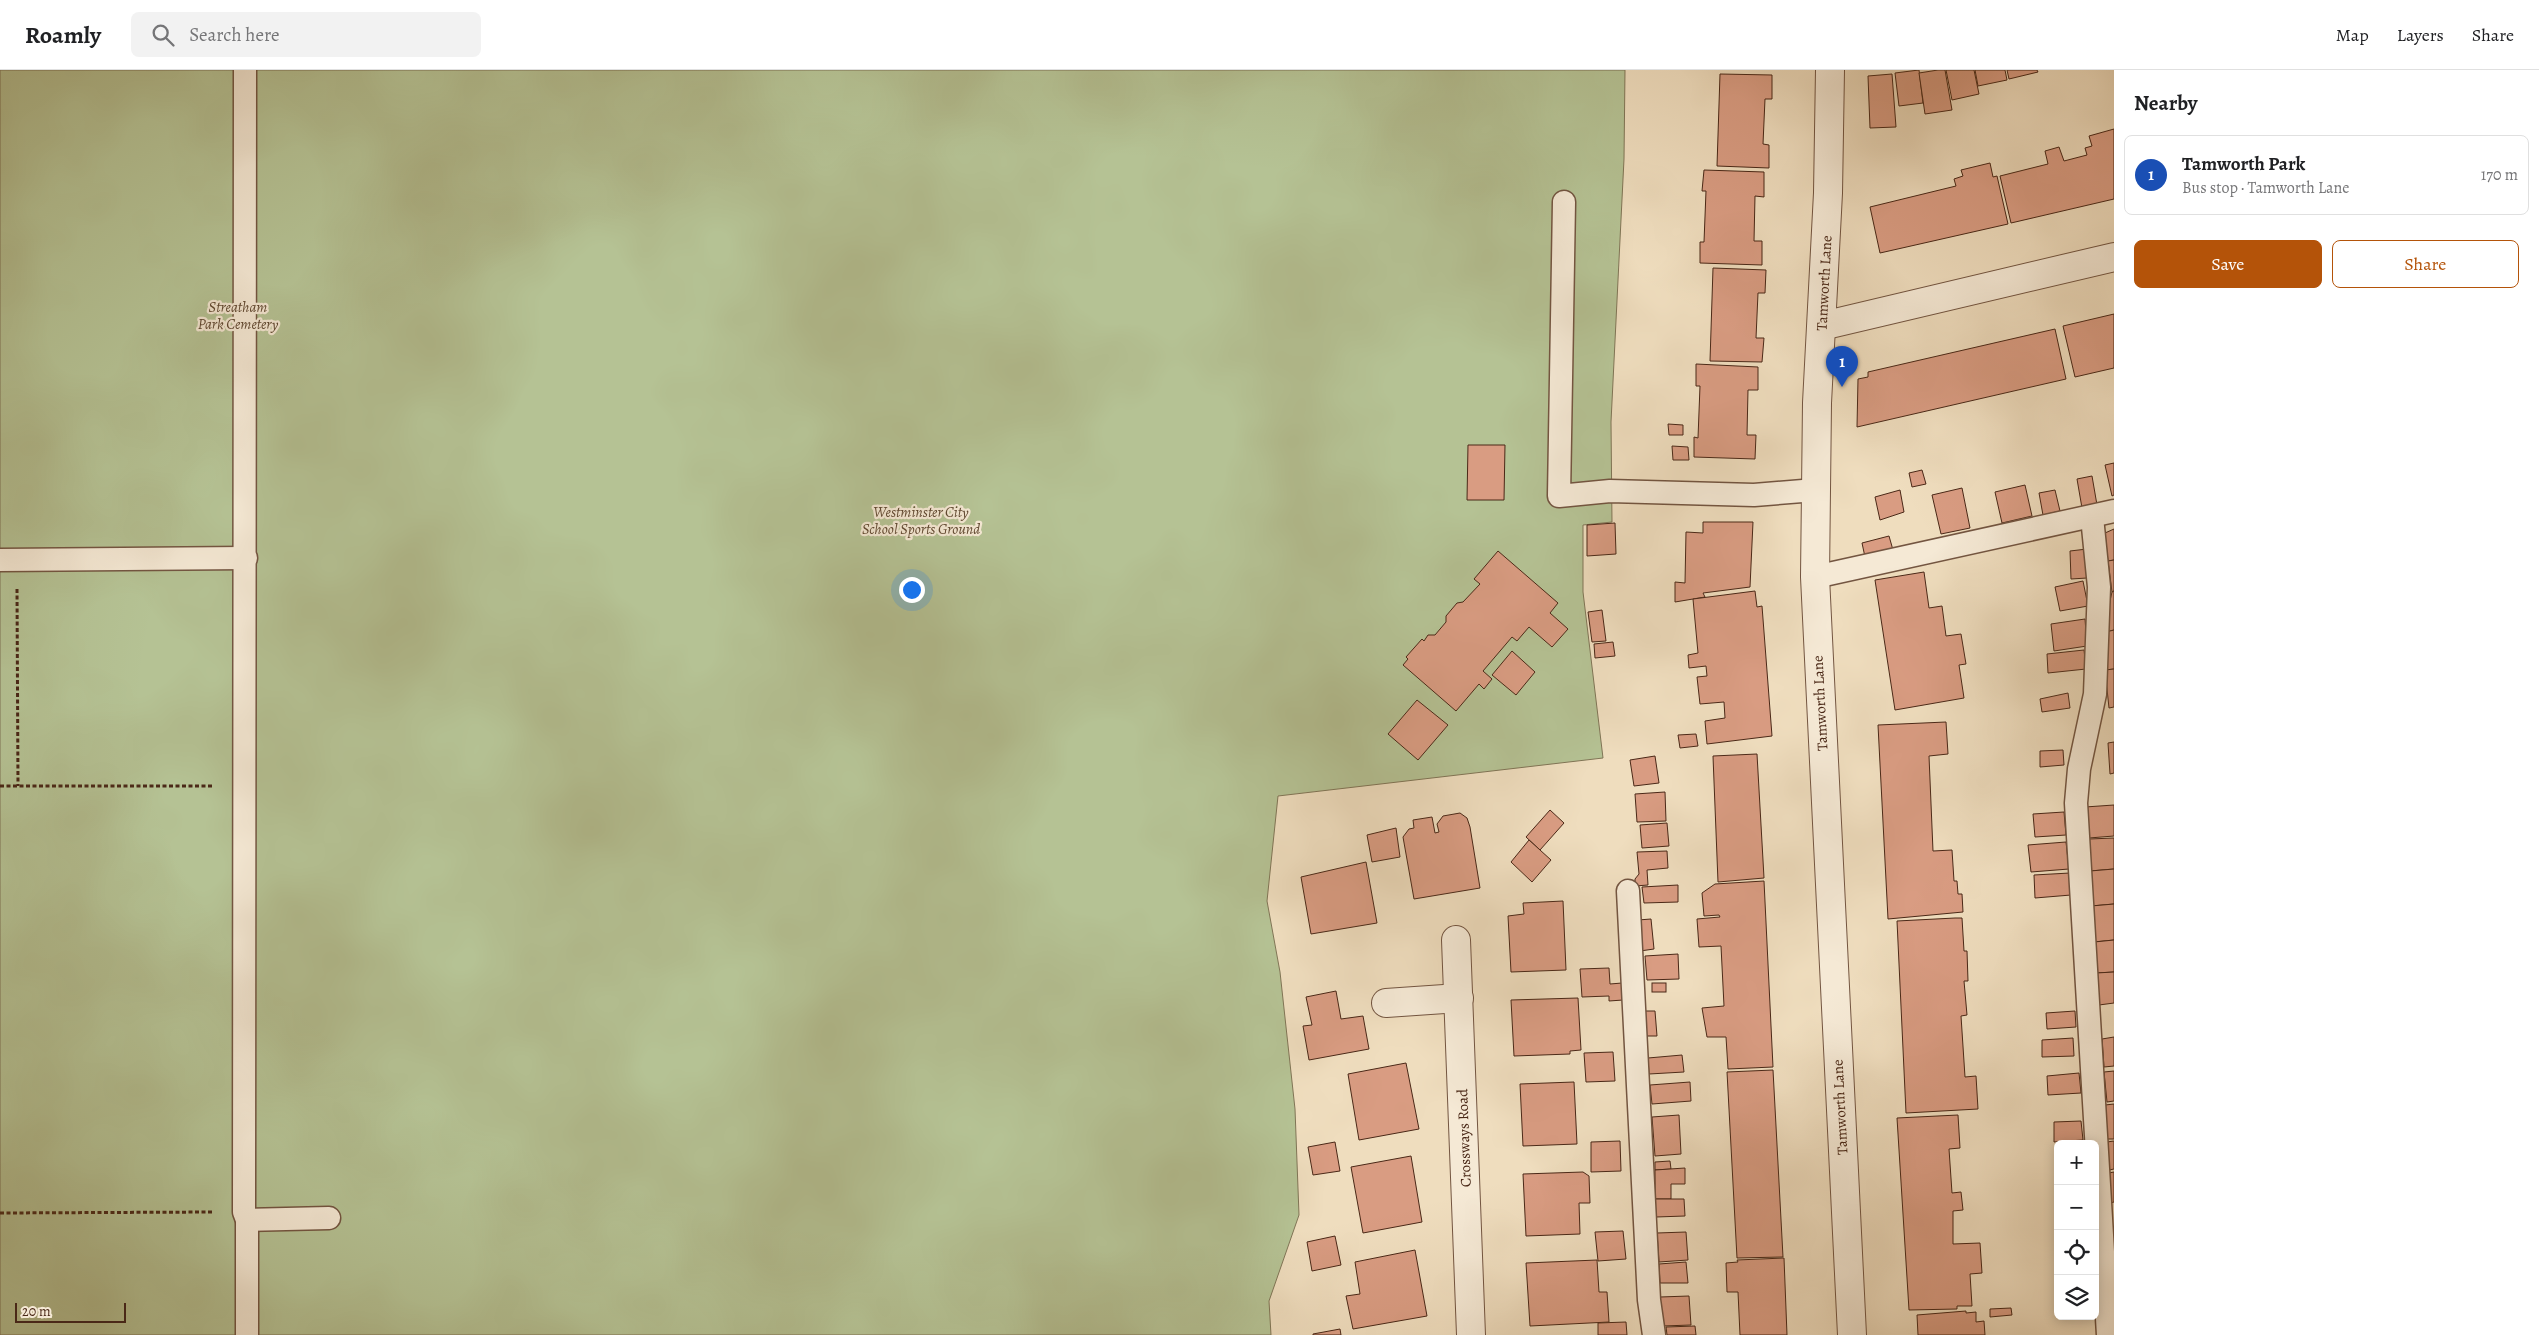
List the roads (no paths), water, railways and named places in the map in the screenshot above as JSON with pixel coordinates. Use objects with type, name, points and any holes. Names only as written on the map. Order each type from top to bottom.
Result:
[{"type":"street","name":"Tamworth Lane","points":[[1835,71],[1815,490],[1814,577],[1852,1335]]},
{"type":"street","points":[[1822,326],[2114,258]]},
{"type":"street","name":"Crossways Road","points":[[1456,940],[1471,1335]]},
{"type":"street","points":[[1386,1003],[1459,998]]},
{"type":"lane","points":[[245,70],[245,1216],[248,1335]]},
{"type":"lane","points":[[1564,202],[1559,496],[1610,491],[1754,495],[1815,490]]},
{"type":"lane","points":[[1814,577],[2114,511]]},
{"type":"lane","points":[[2092,517],[2099,586],[2095,694],[2079,769],[2076,803],[2108,1335]]},
{"type":"lane","points":[[8,560],[246,558]]},
{"type":"lane","points":[[1628,891],[1649,1300],[1654,1335]]},
{"type":"lane","points":[[245,1216],[329,1218]]},
{"type":"place","name":"Tamworth Park","points":[[1842,387]]},
{"type":"park label","name":"Streatham Park Cemetery","points":[[238,316]]},
{"type":"park label","name":"Westminster City School Sports Ground","points":[[921,520]]}]
